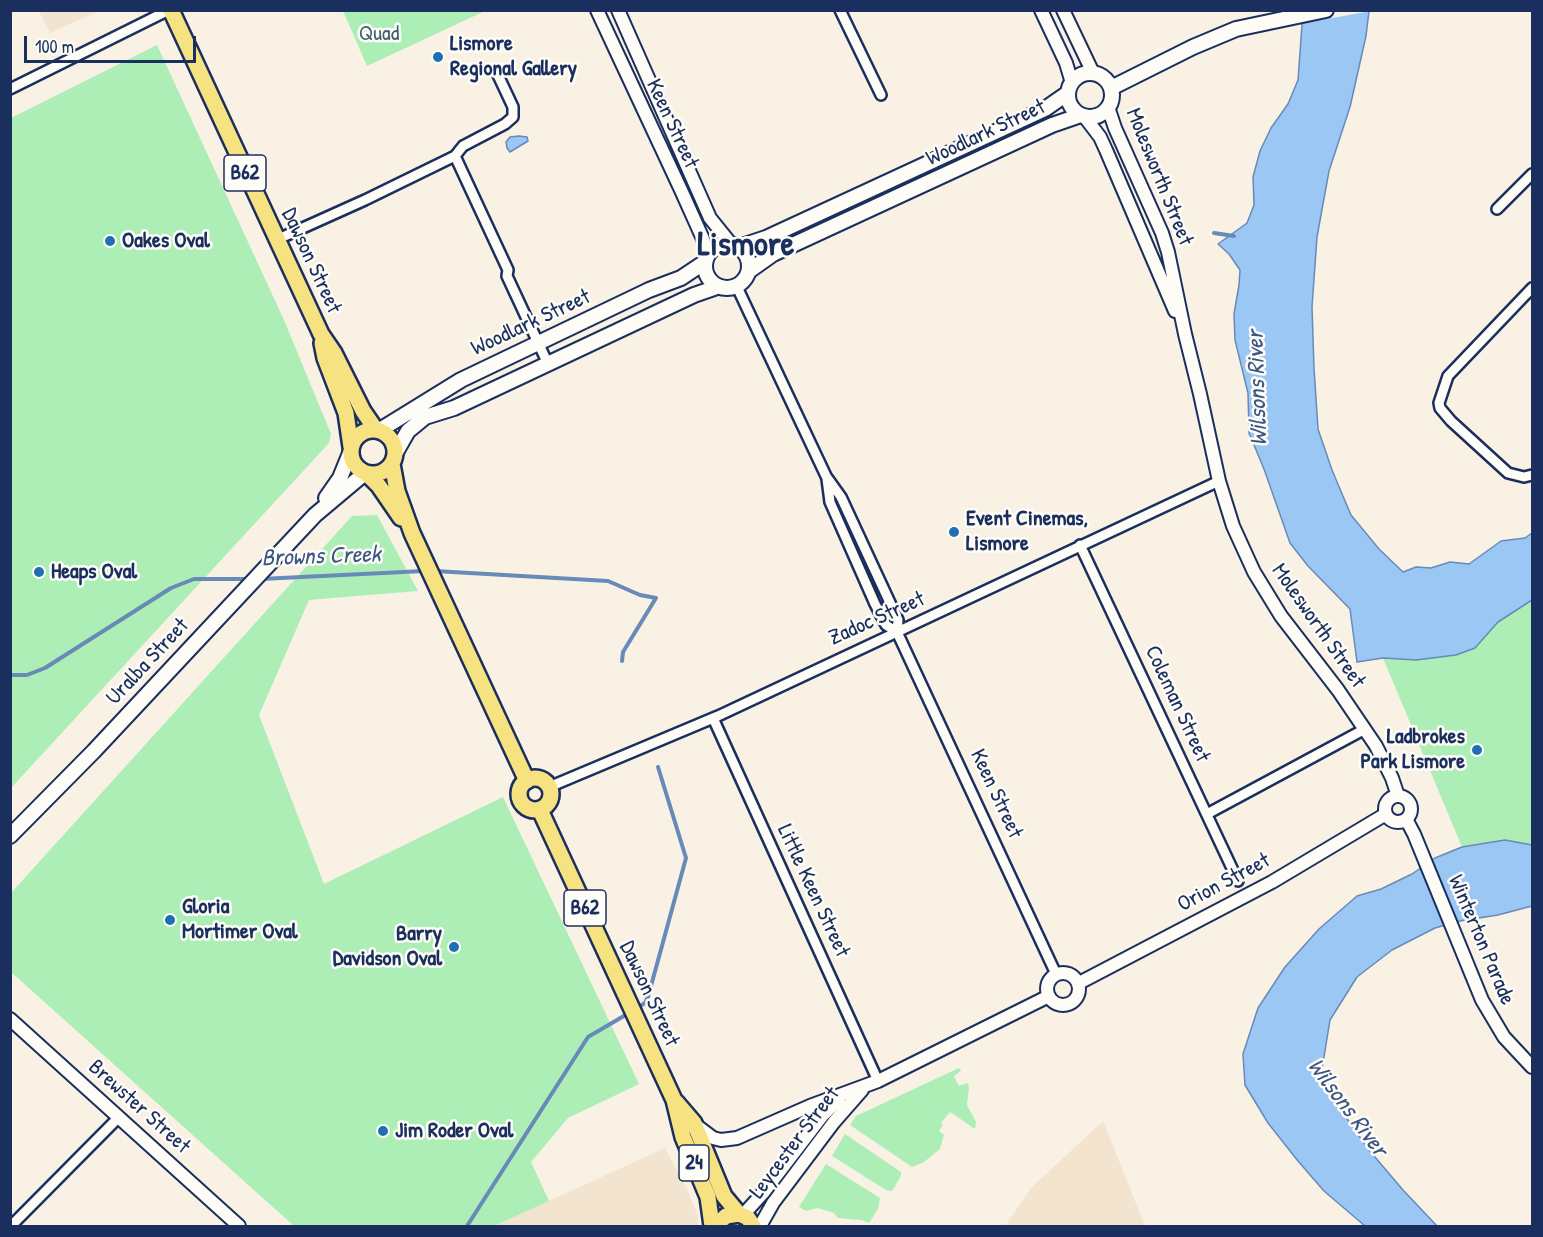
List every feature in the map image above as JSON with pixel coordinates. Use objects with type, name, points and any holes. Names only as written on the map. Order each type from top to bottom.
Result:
[{"type":"main road","name":"Dawson Street","points":[[170,10],[321,334],[334,353],[363,411],[378,430]]},
{"type":"main road","points":[[1111,88],[1193,47],[1236,29],[1326,10]]},
{"type":"main road","points":[[1093,73],[1103,77],[1111,88],[1108,107],[1098,115],[1083,115],[1072,107],[1070,88],[1081,75],[1093,73]]},
{"type":"main road","name":"Woodlark Street","points":[[735,246],[766,237],[1045,109],[1070,88]]},
{"type":"main road","name":"Woodlark Street","points":[[749,271],[773,254],[1052,125],[1083,115]]},
{"type":"main road","points":[[717,246],[735,246],[748,257],[747,277],[737,287],[724,289],[717,286],[707,276],[706,259],[717,246]]},
{"type":"main road","name":"Woodlark Street","points":[[378,430],[461,380],[649,290],[681,278],[706,259]]},
{"type":"main road","name":"Woodlark Street","points":[[394,458],[408,430],[425,417],[454,408],[717,286]]},
{"type":"main road","name":"Dawson Street","points":[[321,334],[325,358],[346,413],[351,449]]},
{"type":"main road","points":[[351,449],[358,436],[369,430],[378,430]]},
{"type":"main road","name":"B62","points":[[378,430],[389,436],[397,491],[412,532],[527,781],[521,787],[520,801],[526,808],[540,810]]},
{"type":"main road","name":"B62","points":[[351,449],[356,466],[379,486],[412,532]]},
{"type":"main road","name":"Uralba Street","points":[[315,515],[340,478],[351,449]]},
{"type":"main road","points":[[366,474],[384,472],[394,458]]},
{"type":"main road","name":"Uralba Street","points":[[10,836],[315,515],[366,474]]},
{"type":"main road","points":[[527,781],[542,780],[549,787],[550,799],[540,810]]},
{"type":"main road","name":"Dawson Street","points":[[540,810],[674,1100],[683,1137],[708,1197],[714,1227]]},
{"type":"main road","name":"Dawson Street","points":[[674,1100],[694,1122],[724,1196],[745,1218]]},
{"type":"main road","points":[[714,1227],[726,1216],[745,1218]]},
{"type":"street","points":[[10,88],[170,10]]},
{"type":"street","name":"Keen Street","points":[[597,10],[703,239],[706,259]]},
{"type":"street","name":"Keen Street","points":[[618,10],[710,218],[735,246]]},
{"type":"street","points":[[840,10],[881,95]]},
{"type":"street","points":[[1041,10],[1066,63],[1070,88]]},
{"type":"street","points":[[1063,10],[1093,73]]},
{"type":"street","points":[[276,240],[455,156],[463,146],[505,124],[513,117],[513,107],[497,73]]},
{"type":"street","name":"Molesworth Street","points":[[1108,107],[1115,128],[1162,233],[1219,481],[1233,526],[1254,572],[1281,616],[1365,729],[1387,766],[1398,796]]},
{"type":"street","name":"Molesworth Street","points":[[1083,115],[1103,143],[1185,334]]},
{"type":"street","points":[[455,156],[508,270],[507,276],[548,364]]},
{"type":"street","points":[[1497,209],[1533,174]]},
{"type":"street","name":"Keen Street","points":[[737,287],[826,476],[841,497],[898,620],[897,632],[1056,974]]},
{"type":"street","points":[[1532,475],[1524,477],[1508,473],[1451,421],[1440,408],[1439,403],[1448,376],[1533,288]]},
{"type":"street","name":"Zadoc Street","points":[[549,787],[713,718],[1219,481]]},
{"type":"street","name":"Coleman Street","points":[[1080,545],[1238,881]]},
{"type":"street","name":"Little Keen Street","points":[[713,718],[878,1081]]},
{"type":"street","points":[[1207,814],[1365,729]]},
{"type":"street","points":[[1398,796],[1405,798],[1410,804],[1410,812],[1406,819],[1395,822],[1386,814],[1387,802],[1398,796]]},
{"type":"street","name":"Orion Street","points":[[1079,984],[1272,882],[1386,814]]},
{"type":"street","name":"Winterton Parade","points":[[1406,819],[1482,1000],[1504,1038],[1533,1067]]},
{"type":"street","points":[[1067,973],[1075,977],[1079,984],[1078,996],[1070,1004],[1059,1004],[1049,996],[1048,985],[1056,974],[1067,973]]},
{"type":"street","points":[[694,1122],[704,1133],[713,1138],[730,1140],[810,1106],[865,1087],[1049,996]]},
{"type":"street","name":"Brewster Street","points":[[10,1019],[238,1226]]},
{"type":"street","name":"Leycester Street","points":[[760,1227],[773,1203],[834,1122],[865,1087]]},
{"type":"street","points":[[745,1218],[822,1116],[842,1096]]},
{"type":"street","points":[[11,1227],[119,1117]]},
{"type":"shaded area","points":[[39,11],[99,11],[50,33]]},
{"type":"shaded area","points":[[1103,1121],[1145,1226],[1005,1226],[1031,1188]]},
{"type":"shaded area","points":[[665,1148],[687,1189],[698,1216],[698,1226],[494,1226]]},
{"type":"green space","name":"Quad","points":[[343,11],[485,11],[367,66]]},
{"type":"green space","points":[[157,45],[284,320],[331,434],[329,443],[11,788],[11,118]]},
{"type":"green space","points":[[377,515],[418,591],[309,600],[259,715],[324,884],[503,797],[639,1084],[568,1118],[531,1162],[549,1201],[494,1226],[294,1226],[11,972],[11,893],[352,516]]},
{"type":"green space","name":"Ladbrokes Park Lismore","points":[[1532,600],[1532,845],[1505,840],[1462,847],[1383,658],[1416,660],[1456,655],[1475,648],[1498,622]]},
{"type":"green space","points":[[959,1068],[961,1071],[954,1076],[959,1086],[967,1083],[969,1086],[967,1105],[976,1122],[975,1129],[950,1112],[941,1123],[943,1125],[939,1131],[944,1135],[940,1149],[924,1162],[912,1167],[850,1125],[856,1116]]},
{"type":"green space","points":[[845,1134],[901,1172],[892,1191],[886,1190],[832,1156]]},
{"type":"green space","points":[[826,1164],[880,1198],[878,1209],[869,1223],[838,1218],[834,1213],[818,1208],[806,1211],[799,1207]]},
{"type":"water","name":"Wilsons River","points":[[1303,11],[1369,11],[1366,36],[1350,107],[1329,171],[1317,237],[1312,307],[1318,429],[1351,515],[1379,549],[1403,572],[1416,567],[1431,568],[1450,562],[1469,564],[1501,541],[1525,538],[1532,533],[1532,600],[1498,622],[1475,648],[1456,655],[1416,660],[1383,658],[1357,662],[1350,609],[1308,566],[1290,543],[1249,433],[1248,393],[1235,340],[1234,314],[1240,270],[1229,254],[1218,244],[1247,223],[1254,205],[1253,177],[1260,151],[1271,128],[1288,104],[1298,80]]},
{"type":"water","points":[[510,137],[527,137],[528,141],[510,152],[506,142]]},
{"type":"water","points":[[1505,840],[1532,845],[1532,906],[1435,928],[1392,950],[1357,977],[1330,1020],[1322,1069],[1341,1110],[1369,1150],[1437,1226],[1365,1226],[1324,1191],[1298,1161],[1268,1123],[1245,1085],[1243,1054],[1258,1008],[1285,967],[1319,929],[1357,896],[1381,889],[1412,874],[1435,858],[1462,847]]},
{"type":"pier","points":[[1300,10],[1371,11],[1299,24]]},
{"type":"waterway","name":"Browns Creek","points":[[1214,233],[1234,236]]},
{"type":"waterway","name":"Browns Creek","points":[[261,579],[424,571]]},
{"type":"waterway","name":"Browns Creek","points":[[435,571],[608,581],[640,595],[656,598],[623,652],[622,661]]},
{"type":"waterway","name":"Browns Creek","points":[[10,675],[27,675],[45,668],[171,588],[194,579],[250,579]]},
{"type":"waterway","points":[[635,1009],[645,1003],[648,997],[686,858],[658,767]]},
{"type":"waterway","points":[[467,1226],[588,1037],[629,1013]]},
{"type":"place","name":"Lismore Regional Gallery","points":[[438,57]]},
{"type":"place","name":"Oakes Oval","points":[[110,241]]},
{"type":"place","name":"Event Cinemas, Lismore","points":[[954,532]]},
{"type":"place","name":"Heaps Oval","points":[[39,572]]},
{"type":"place","name":"Ladbrokes Park Lismore","points":[[1477,750]]},
{"type":"place","name":"Gloria Mortimer Oval","points":[[170,920]]},
{"type":"place","name":"Barry Davidson Oval","points":[[454,947]]},
{"type":"place","name":"Jim Roder Oval","points":[[383,1131]]},
{"type":"district","name":"Lismore","points":[[746,246]]}]
